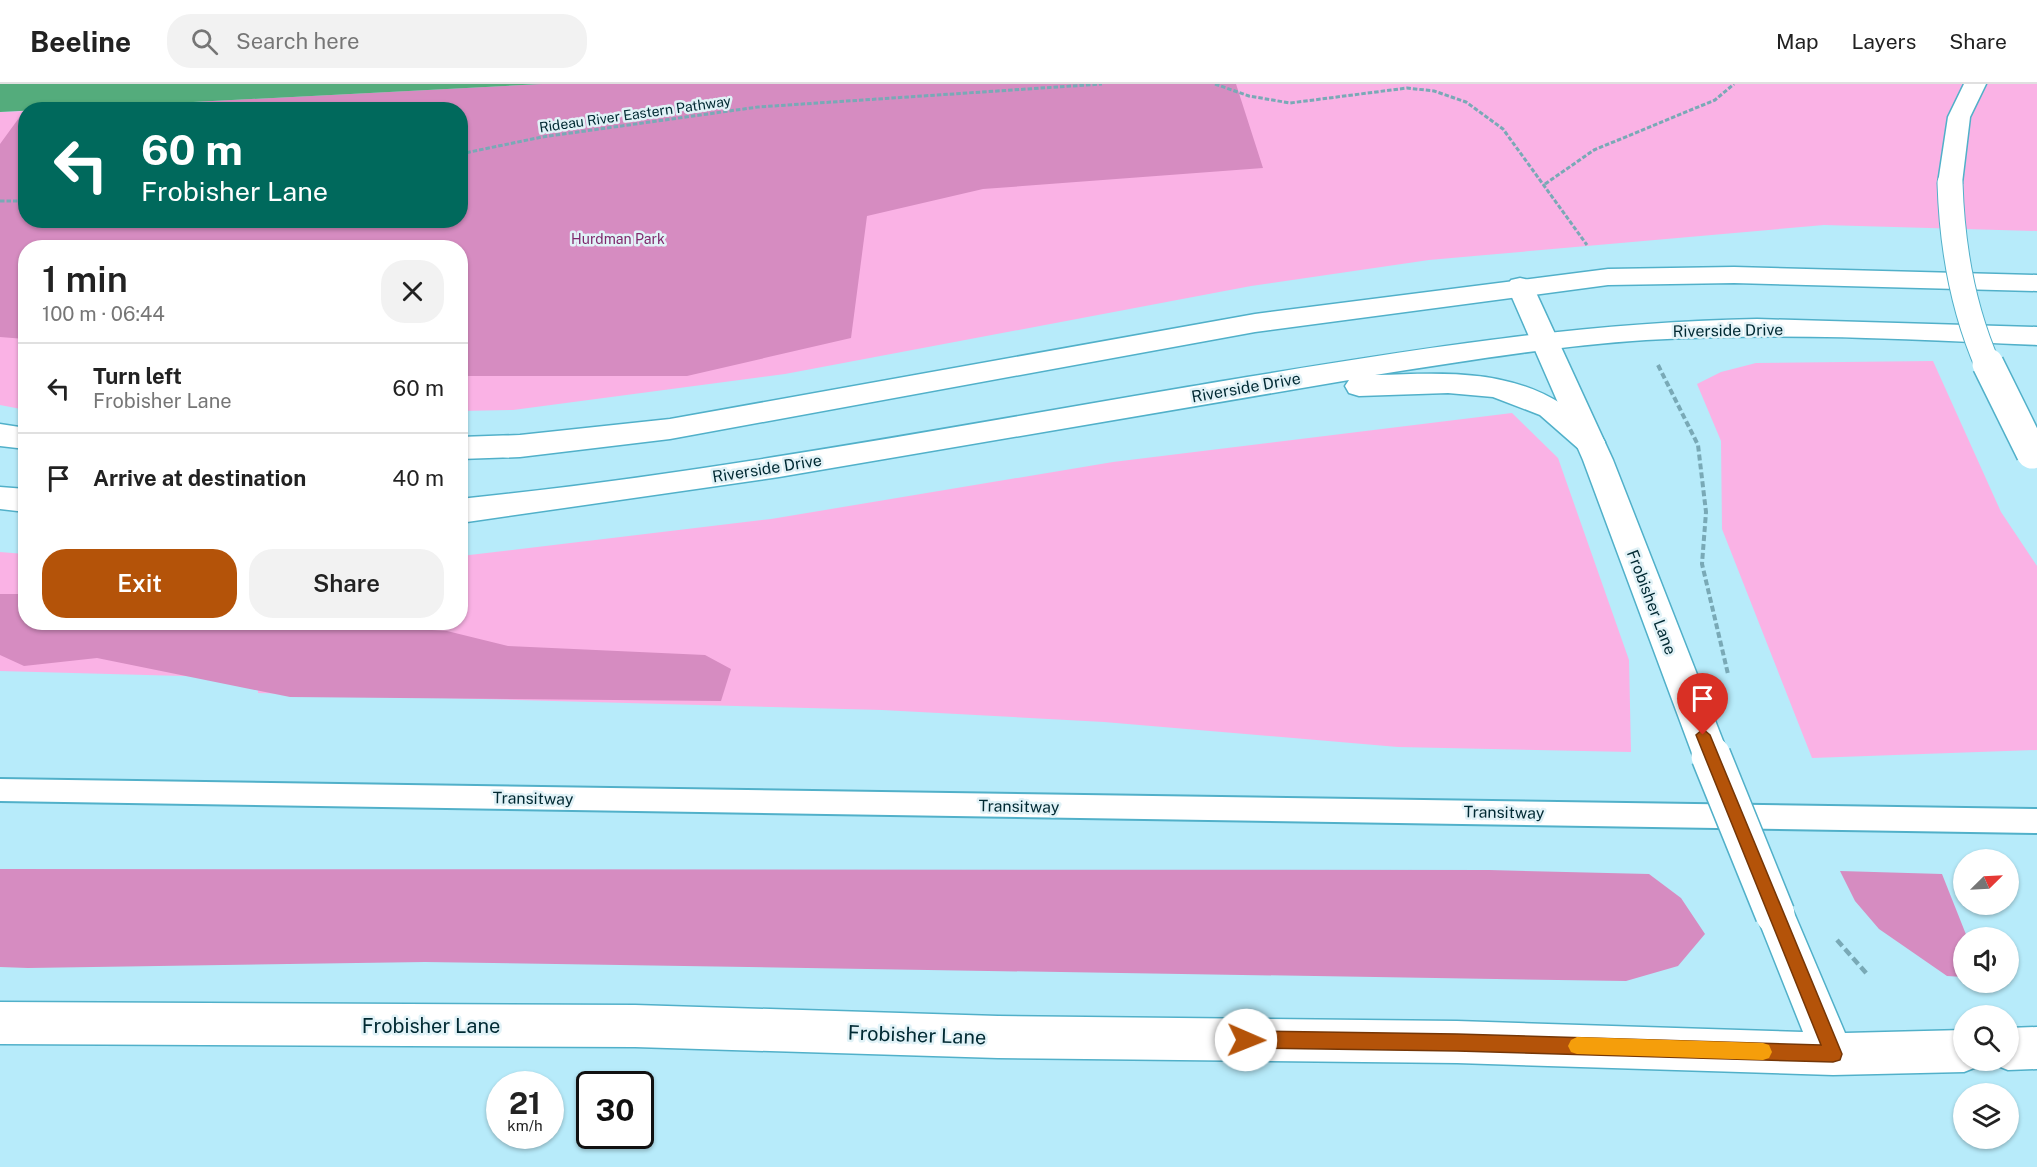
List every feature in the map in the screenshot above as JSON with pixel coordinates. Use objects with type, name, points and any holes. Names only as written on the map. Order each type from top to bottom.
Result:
[{"type":"main road","points":[[1975,84],[1959,117],[1950,183],[1952,238],[1967,310],[1986,361],[2034,457]]},
{"type":"main road","points":[[468,448],[520,446],[670,429],[1255,323],[1520,286],[1608,277],[1734,275],[2037,283]]},
{"type":"main road","name":"Frobisher Lane","points":[[1520,286],[1547,340],[1590,442],[1711,756],[1833,1054]]},
{"type":"main road","name":"Riverside Drive","points":[[468,510],[541,503],[914,445],[1234,389],[1547,340],[1640,332],[1726,329],[1924,331],[2037,336]]},
{"type":"main road","points":[[1234,389],[1436,384],[1484,388],[1522,395],[1539,402],[1560,415],[1590,442]]},
{"type":"main road","points":[[0,435],[18,438]]},
{"type":"main road","points":[[0,498],[18,500]]},
{"type":"main road","name":"Frobisher Lane","points":[[0,1023],[635,1026],[998,1037],[1457,1042],[1833,1054],[1953,1051]]},
{"type":"main road","points":[[2019,1049],[2037,1048]]},
{"type":"lane","name":"Transitway","points":[[0,790],[2037,821]]},
{"type":"path","name":"Rideau River Eastern Pathway","points":[[468,152],[542,137],[758,107],[1102,84]]},
{"type":"path","points":[[1215,84],[1249,96],[1290,102],[1386,89],[1434,91],[1466,102],[1492,118],[1503,129],[1545,184],[1562,213],[1592,250]]},
{"type":"path","points":[[1545,184],[1594,150],[1715,100],[1734,84]]},
{"type":"path","points":[[0,201],[18,201]]},
{"type":"path","points":[[1657,364],[1698,445],[1706,512],[1702,564],[1731,684]]},
{"type":"path","points":[[1831,931],[1867,974]]},
{"type":"green space","name":"Hurdman Park","points":[[542,84],[2037,84],[2037,231],[1824,225],[1429,260],[1251,286],[785,374],[513,410],[468,411],[468,240],[18,240],[18,408],[0,405],[0,112],[18,111],[18,228],[468,228],[468,102],[194,102]]},
{"type":"green space","points":[[542,84],[1236,84],[1263,168],[983,189],[867,216],[851,338],[687,376],[468,376],[468,240],[18,240],[18,338],[0,337],[0,144],[18,119],[18,228],[468,228],[468,102],[194,102]]},
{"type":"green space","points":[[1933,361],[2001,512],[2037,566],[2037,750],[1812,758],[1722,529],[1721,441],[1697,384],[1721,372],[1756,363]]},
{"type":"green space","points":[[1512,413],[1558,458],[1629,660],[1631,752],[1398,747],[1104,722],[882,710],[258,693],[258,678],[0,671],[0,552],[18,553],[18,630],[468,630],[468,555],[771,519],[1113,462]]},
{"type":"green space","points":[[0,594],[18,594],[18,630],[432,630],[447,631],[508,646],[705,655],[731,669],[721,701],[290,697],[97,658],[24,666],[0,655]]},
{"type":"green space","points":[[0,869],[1489,870],[1649,874],[1681,898],[1705,934],[1678,966],[1626,981],[425,962],[0,967]]},
{"type":"green space","points":[[1840,871],[1942,874],[1953,902],[1953,915],[1958,915],[1963,927],[1953,927],[1953,976],[1947,976],[1879,929],[1855,901]]},
{"type":"shaded area","points":[[0,84],[542,84],[194,102],[18,102],[18,111],[0,112]]},
{"type":"slow traffic","points":[[1577,1046],[1763,1052]]},
{"type":"route","points":[[1246,1040],[1457,1042],[1833,1054],[1774,914],[1703,735]]}]
